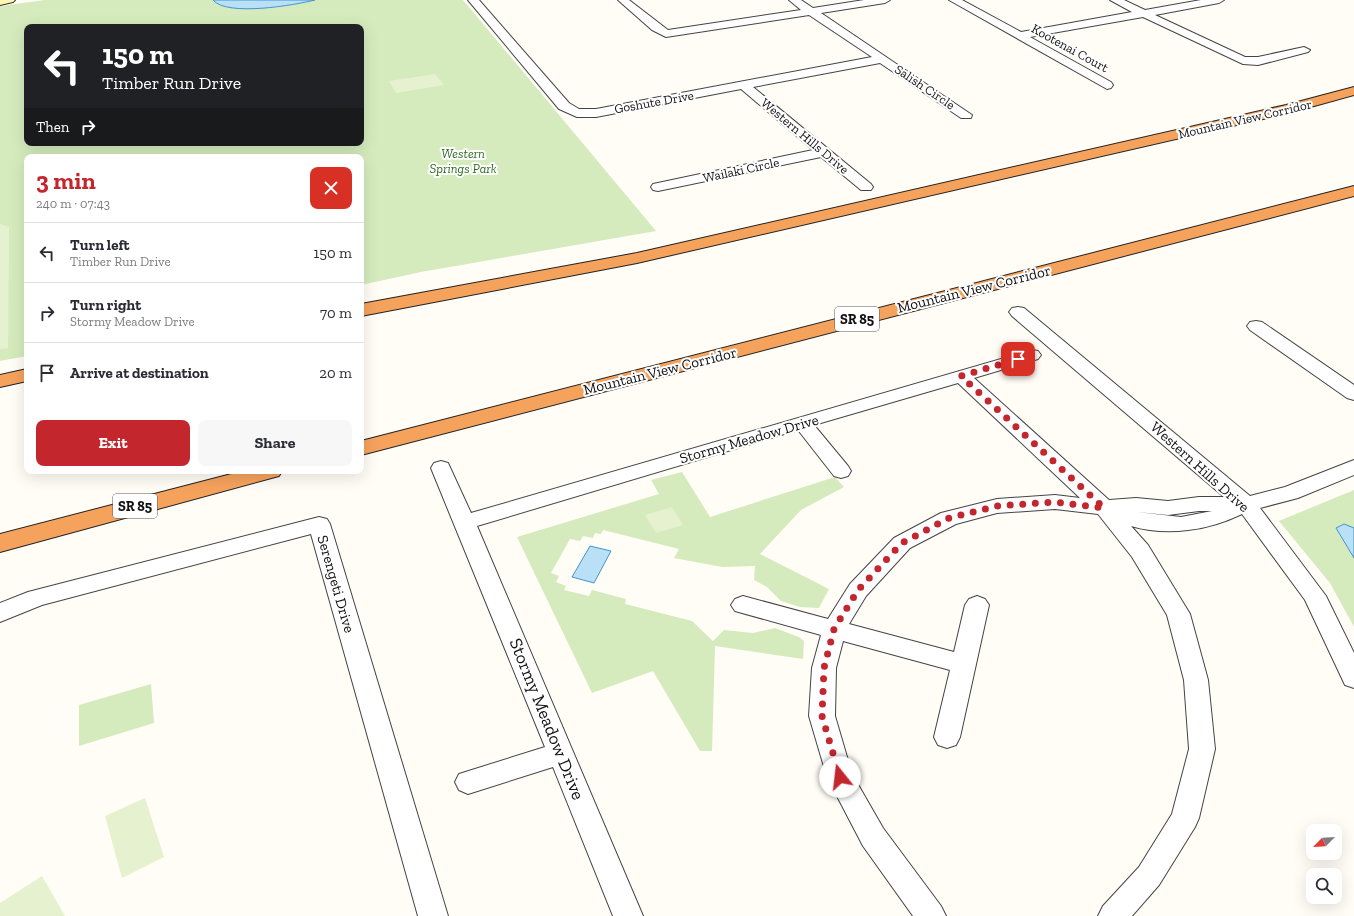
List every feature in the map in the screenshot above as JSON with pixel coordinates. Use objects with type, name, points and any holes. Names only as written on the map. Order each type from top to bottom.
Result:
[{"type":"highway","name":"Mountain View Corridor","points":[[364,309],[637,258],[1289,109],[1354,91]]},
{"type":"highway","name":"Mountain View Corridor","points":[[364,447],[1354,191]]},
{"type":"highway","points":[[0,381],[24,376]]},
{"type":"highway","name":"SR 85","points":[[0,543],[260,474]]},
{"type":"main road","points":[[0,1],[9,0]]},
{"type":"street","name":"Goshute Drive","points":[[473,0],[564,106],[577,113],[596,112],[744,86],[883,59]]},
{"type":"street","points":[[623,0],[656,28],[666,34],[885,0]]},
{"type":"street","name":"Salish Circle","points":[[794,0],[966,115]]},
{"type":"street","name":"Kootenai Court","points":[[954,0],[1107,85]]},
{"type":"street","points":[[1115,0],[1244,60],[1258,61],[1304,50]]},
{"type":"street","points":[[1019,36],[1218,0]]},
{"type":"street","name":"Western Hills Drive","points":[[744,86],[866,187]]},
{"type":"street","name":"Wailaki Circle","points":[[658,187],[824,152]]},
{"type":"street","name":"Western Hills Drive","points":[[1018,312],[1246,504],[1315,596],[1354,678]]},
{"type":"street","points":[[1256,326],[1354,394]]},
{"type":"street","name":"Stormy Meadow Drive","points":[[465,522],[1032,355]]},
{"type":"street","points":[[961,376],[1104,508],[1140,551],[1178,614],[1196,680],[1202,749],[1185,818],[1148,876],[1113,916]]},
{"type":"street","points":[[802,423],[841,471]]},
{"type":"street","points":[[931,916],[873,837],[840,777],[822,716],[824,668],[834,629],[858,590],[902,543],[949,518],[997,506],[1055,502],[1104,508],[1138,521],[1181,524],[1216,518],[1246,504],[1291,493],[1354,467]]},
{"type":"street","name":"Stormy Meadow Drive","points":[[441,468],[465,522],[628,916]]},
{"type":"street","name":"Serengeti Drive","points":[[0,614],[36,598],[318,524],[433,916]]},
{"type":"street","points":[[743,605],[962,664]]},
{"type":"street","points":[[947,737],[962,664],[977,605]]},
{"type":"street","points":[[468,782],[561,752]]},
{"type":"green space","name":"Western Springs Park","points":[[45,0],[463,0],[656,231],[421,272],[364,284],[364,154],[24,154],[24,357],[0,361],[0,6]]},
{"type":"green space","points":[[435,74],[444,85],[396,93],[389,81]]},
{"type":"green space","points":[[0,224],[9,227],[8,348],[0,349]]},
{"type":"green space","points":[[682,472],[710,517],[835,477],[844,487],[801,510],[760,554],[829,589],[819,608],[800,607],[781,601],[767,587],[754,580],[755,566],[722,567],[674,558],[679,549],[603,530],[601,534],[595,533],[593,538],[583,536],[580,541],[570,539],[551,573],[559,576],[556,582],[566,586],[564,590],[589,596],[592,590],[626,599],[625,604],[692,621],[713,641],[724,630],[753,633],[775,628],[799,637],[804,641],[803,659],[715,646],[712,751],[700,751],[653,671],[592,693],[517,537],[659,494],[651,480]]},
{"type":"green space","points":[[1354,490],[1354,627],[1330,583],[1279,521]]},
{"type":"green space","points":[[672,507],[683,525],[656,533],[645,515]]},
{"type":"green space","points":[[151,684],[154,723],[79,746],[79,705]]},
{"type":"green space","points":[[145,798],[164,857],[122,878],[105,816]]},
{"type":"green space","points":[[42,876],[65,916],[0,916],[0,903]]},
{"type":"water","points":[[213,0],[315,0],[278,7],[246,9],[232,8],[221,5]]},
{"type":"water","points":[[1344,524],[1354,528],[1354,558],[1336,528]]},
{"type":"water","points":[[590,546],[611,551],[594,583],[572,577]]},
{"type":"route","points":[[840,777],[822,716],[824,668],[834,629],[858,590],[902,543],[949,518],[997,506],[1055,502],[1104,508],[961,376],[1018,359]]}]
